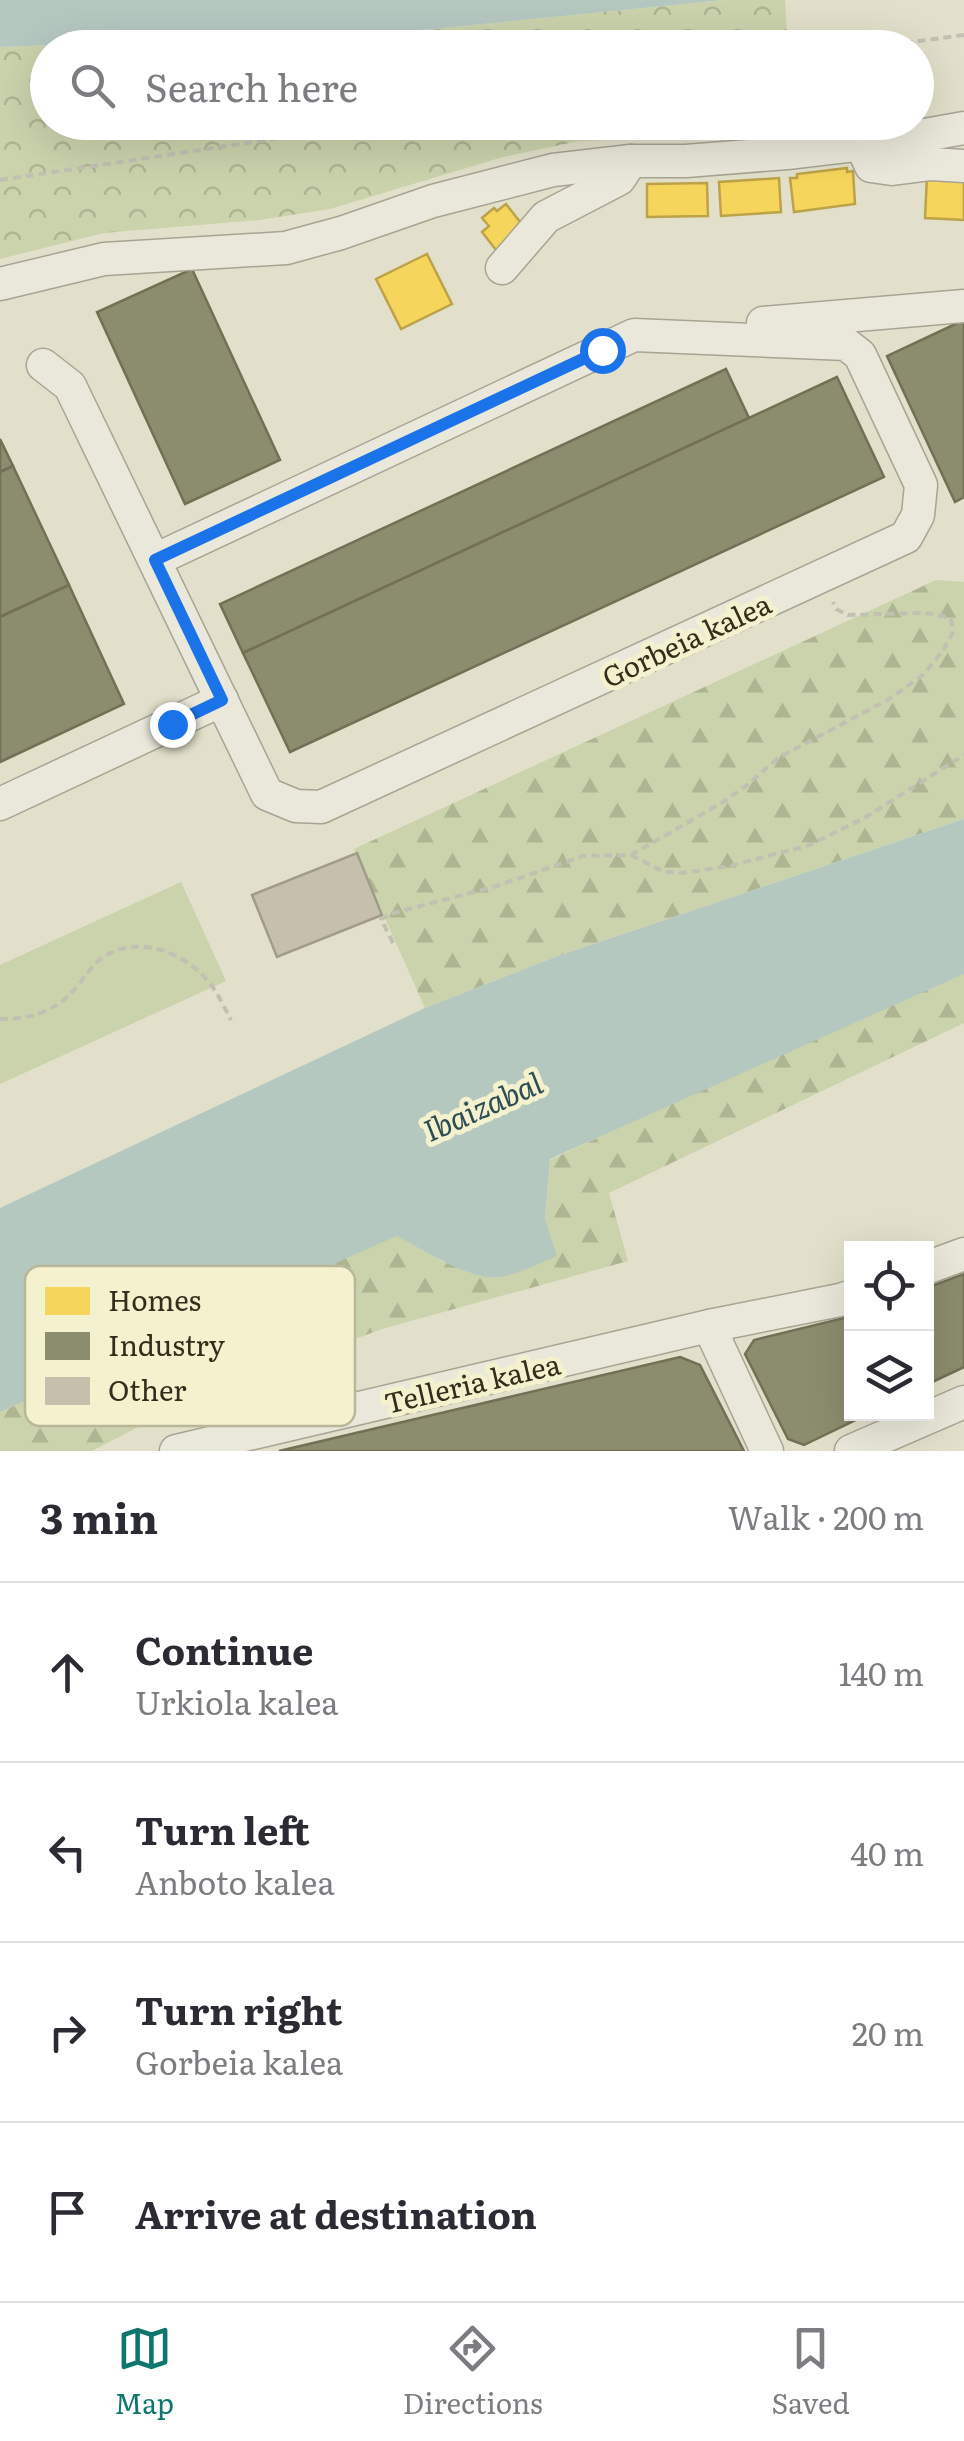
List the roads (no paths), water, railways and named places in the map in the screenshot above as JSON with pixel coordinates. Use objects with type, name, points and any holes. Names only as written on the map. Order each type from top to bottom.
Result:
[{"type":"street","points":[[934,133],[964,128]]},
{"type":"street","points":[[0,284],[104,258],[286,248],[433,201],[553,170],[787,154],[887,140]]},
{"type":"street","points":[[861,144],[871,166],[964,166]]},
{"type":"street","points":[[502,268],[546,217],[619,179],[631,162]]},
{"type":"street","points":[[155,560],[634,335],[964,306]]},
{"type":"street","name":"Gorbeia kalea","points":[[222,700],[266,794],[296,806],[322,807],[906,537],[918,516],[921,485],[860,356],[846,344],[634,335]]},
{"type":"street","points":[[0,804],[222,700],[70,386],[44,365]]},
{"type":"street","points":[[934,1265],[964,1254]]},
{"type":"street","name":"Telleria kalea","points":[[355,1409],[709,1326],[844,1299]]},
{"type":"street","points":[[709,1326],[767,1451]]},
{"type":"street","points":[[852,1451],[964,1402]]},
{"type":"street","name":"Telleria kalea","points":[[176,1451],[283,1426]]},
{"type":"water","points":[[0,0],[723,0],[423,30],[30,30],[30,46],[0,47]]},
{"type":"water","name":"Ibaizabal","points":[[964,819],[964,974],[550,1159],[545,1219],[557,1256],[518,1272],[493,1277],[464,1271],[397,1236],[329,1266],[25,1266],[25,1401],[0,1412],[0,1208],[425,1008],[555,957]]}]
